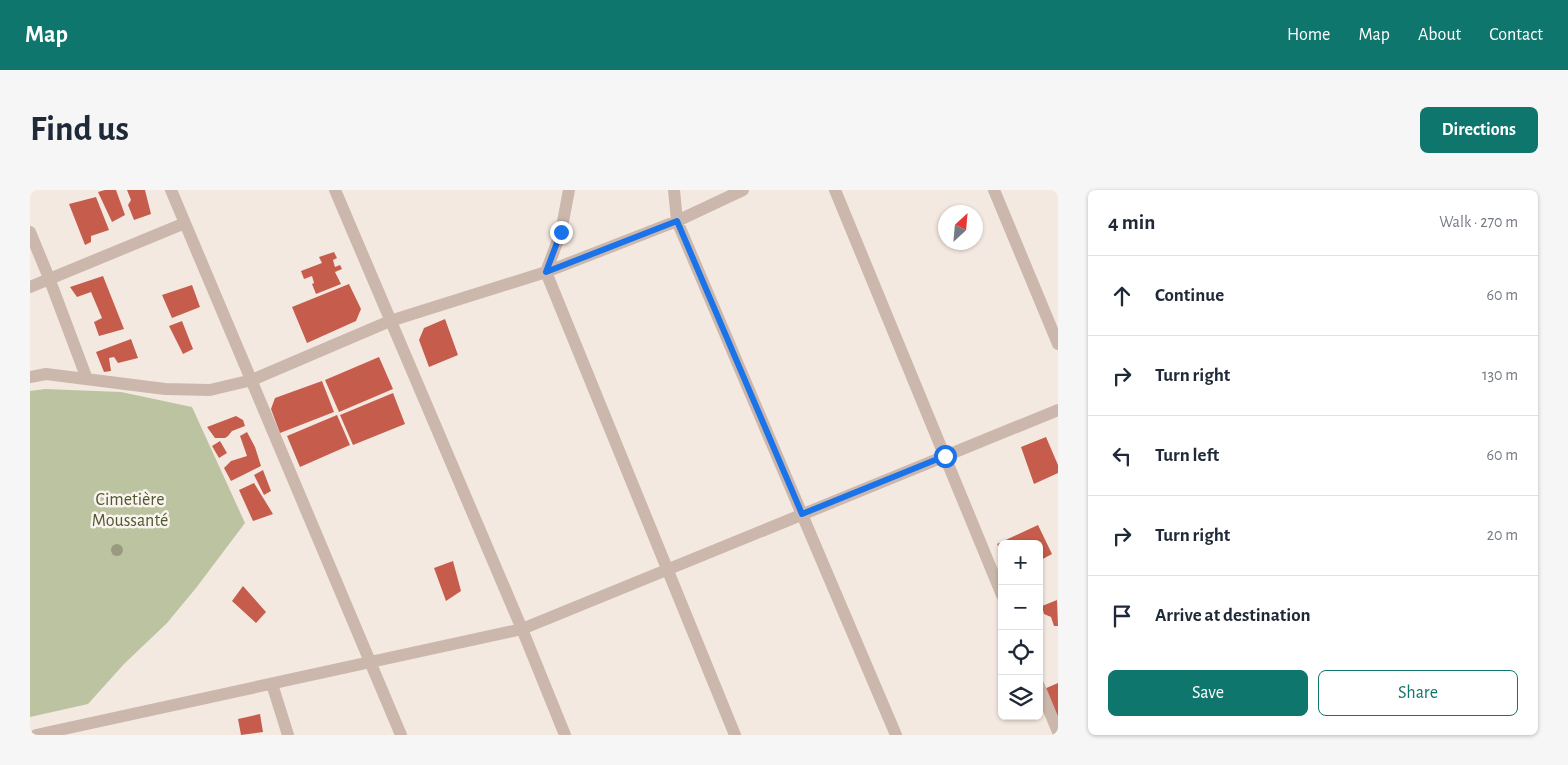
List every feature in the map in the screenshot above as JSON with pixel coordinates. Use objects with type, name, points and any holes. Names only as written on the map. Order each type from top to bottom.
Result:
[{"type":"street","points":[[171,190],[401,735]]},
{"type":"street","points":[[335,190],[522,629],[565,735]]},
{"type":"street","points":[[569,190],[561,232],[546,272],[735,735]]},
{"type":"street","points":[[674,190],[677,221],[896,735]]},
{"type":"street","points":[[30,377],[46,374],[165,389],[210,390],[252,380],[390,321],[546,272],[677,221],[743,190]]},
{"type":"street","points":[[835,190],[998,585]]},
{"type":"street","points":[[994,190],[1058,344]]},
{"type":"street","points":[[30,286],[185,223]]},
{"type":"street","points":[[30,232],[87,378]]},
{"type":"street","points":[[36,735],[69,732],[272,684],[522,629],[1058,410]]},
{"type":"street","points":[[272,684],[288,735]]},
{"type":"street","points":[[1043,696],[1058,732]]},
{"type":"green space","name":"Cimetière Moussanté","points":[[45,389],[121,392],[192,407],[245,523],[167,623],[124,664],[88,704],[30,717],[30,391]]},
{"type":"building","points":[[116,190],[125,215],[112,222],[98,192]]},
{"type":"building","points":[[127,190],[145,190],[151,214],[134,220],[128,205],[131,200]]},
{"type":"building","points":[[96,197],[109,230],[91,236],[91,242],[85,245],[69,204]]},
{"type":"building","points":[[334,252],[337,258],[333,260],[335,267],[340,265],[342,269],[335,272],[341,284],[316,294],[312,284],[314,283],[312,276],[304,279],[301,271],[322,263],[319,257]]},
{"type":"building","points":[[103,276],[124,329],[99,336],[94,322],[102,318],[91,292],[77,297],[70,287]]},
{"type":"building","points":[[349,284],[361,309],[356,321],[307,343],[292,307]]},
{"type":"building","points":[[192,285],[200,307],[172,318],[162,295]]},
{"type":"building","points":[[445,319],[458,355],[429,367],[419,340],[424,328]]},
{"type":"building","points":[[182,321],[193,349],[183,354],[169,326]]},
{"type":"building","points":[[131,339],[138,358],[118,363],[114,357],[109,358],[111,371],[104,372],[96,352]]},
{"type":"building","points":[[379,357],[393,389],[339,412],[325,380]]},
{"type":"building","points":[[322,381],[334,412],[280,433],[271,409],[275,398]]},
{"type":"building","points":[[393,393],[405,424],[353,445],[340,415]]},
{"type":"building","points":[[337,415],[350,445],[300,467],[287,436]]},
{"type":"building","points":[[236,416],[243,420],[245,426],[232,431],[225,438],[215,438],[207,427]]},
{"type":"building","points":[[247,432],[255,447],[261,466],[231,481],[224,468],[231,461],[247,456],[240,436]]},
{"type":"building","points":[[1046,437],[1058,465],[1058,473],[1034,484],[1021,447]]},
{"type":"building","points":[[220,441],[227,453],[219,458],[212,446]]},
{"type":"building","points":[[263,470],[271,491],[264,495],[254,475]]},
{"type":"building","points":[[254,483],[273,514],[253,521],[239,490]]},
{"type":"building","points":[[1038,525],[1052,554],[1043,559],[1043,540],[1006,540]]},
{"type":"building","points":[[453,561],[461,591],[446,601],[434,568]]},
{"type":"building","points":[[243,586],[266,612],[256,623],[232,601]]},
{"type":"building","points":[[1057,600],[1058,626],[1054,626],[1051,617],[1044,614],[1043,606]]},
{"type":"building","points":[[1058,683],[1058,722],[1044,689]]},
{"type":"building","points":[[260,714],[263,732],[241,735],[238,719]]},
{"type":"route","points":[[561,232],[546,272],[677,221],[802,514],[945,456]]}]
